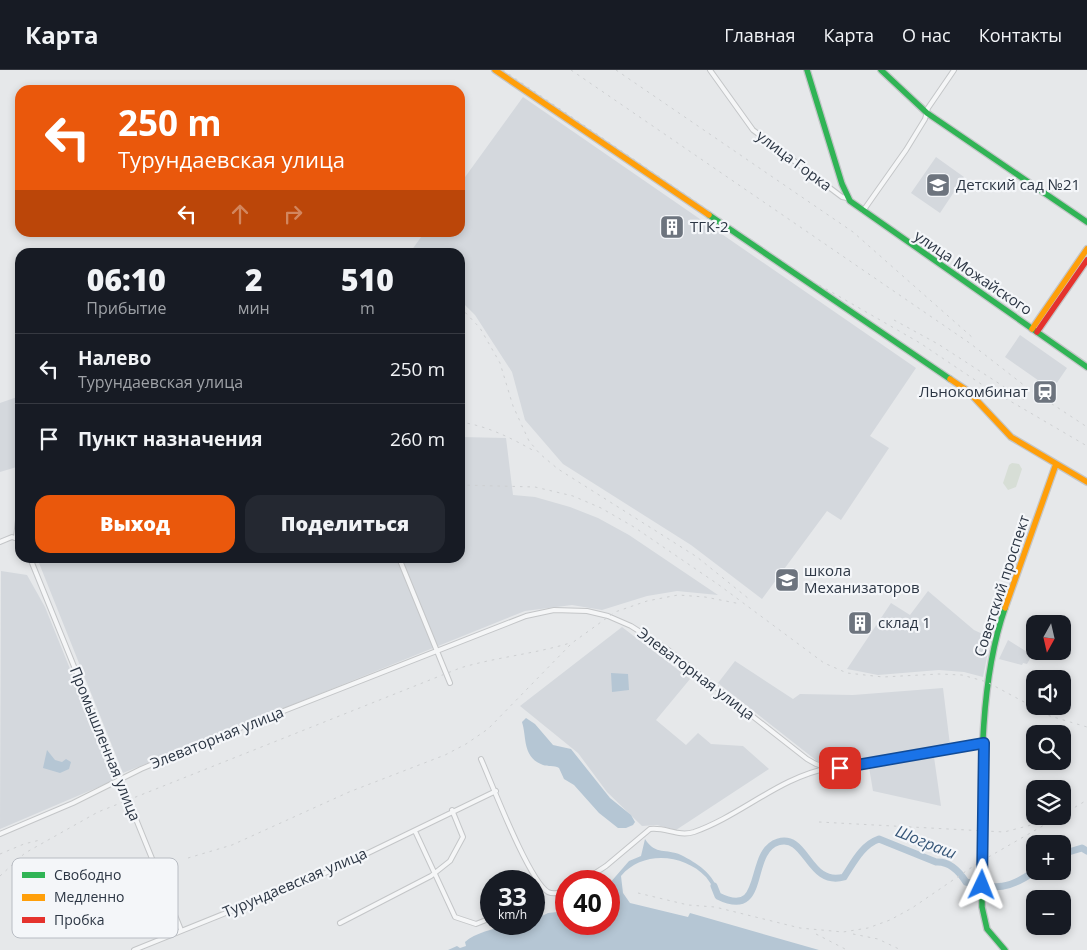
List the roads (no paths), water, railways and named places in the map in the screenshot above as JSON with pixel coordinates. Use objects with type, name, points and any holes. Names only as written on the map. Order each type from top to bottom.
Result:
[{"type":"street","points":[[495,70],[968,392],[1011,437],[1055,466],[1073,473],[1087,482]]},
{"type":"street","name":"улица Горка","points":[[710,70],[757,134],[842,197],[847,198]]},
{"type":"street","points":[[807,70],[847,198]]},
{"type":"street","points":[[881,70],[927,114],[1087,222]]},
{"type":"street","points":[[863,211],[906,150],[927,114],[928,108],[954,70]]},
{"type":"street","name":"улица Можайского","points":[[847,198],[1087,368]]},
{"type":"street","points":[[1035,330],[1087,249]]},
{"type":"street","points":[[1035,330],[1087,260]]},
{"type":"street","name":"Советский проспект","points":[[1005,950],[986,930],[983,916],[982,874],[986,682],[994,643],[1055,466]]},
{"type":"street","points":[[0,542],[9,538],[15,539]]},
{"type":"street","name":"Промышленная улица","points":[[32,563],[152,858]]},
{"type":"street","points":[[401,563],[450,683]]},
{"type":"street","name":"Элеваторная улица","points":[[0,834],[73,803],[120,779],[207,741],[540,612],[571,610],[605,615],[631,626],[656,641],[806,759],[829,768]]},
{"type":"street","points":[[600,870],[650,829],[659,828],[675,834],[696,831],[801,777],[829,768],[984,743]]},
{"type":"street","points":[[481,759],[531,870]]},
{"type":"street","name":"Турундаевская улица","points":[[178,931],[335,869],[415,831],[452,810],[496,791]]},
{"type":"street","points":[[340,923],[434,873],[450,861],[463,837],[452,810]]},
{"type":"street","points":[[415,831],[455,917],[476,924],[480,922]]},
{"type":"street","name":"Промышленная улица","points":[[178,923],[181,930]]},
{"type":"street","name":"Турундаевская улица","points":[[134,950],[162,938]]},
{"type":"water","points":[[611,673],[628,674],[629,690],[612,692]]},
{"type":"water","points":[[526,718],[535,724],[553,745],[571,749],[610,798],[631,815],[635,822],[633,825],[626,828],[618,828],[599,813],[574,785],[564,779],[559,768],[536,762],[526,746],[522,722]]},
{"type":"water","points":[[47,750],[55,760],[62,762],[66,759],[71,762],[69,769],[60,773],[43,768]]},
{"type":"water","points":[[645,839],[657,850],[681,855],[699,865],[709,874],[718,892],[706,877],[687,863],[664,858],[652,859],[640,862],[621,876],[623,893],[630,903],[688,917],[690,913],[819,950],[448,950],[457,946],[460,948],[466,946],[465,942],[480,934],[545,935],[545,914],[555,912],[555,935],[620,935],[620,871],[629,861],[641,856]]},
{"type":"waterway","name":"Шограш","points":[[714,886],[718,896],[734,901],[744,900],[751,893],[762,858],[768,848],[778,842],[788,841],[795,845],[815,868],[832,878],[844,877],[863,850],[879,839],[936,862],[946,863],[957,871],[966,882],[977,885],[1002,886],[1026,877]]},
{"type":"waterway","name":"Шограш","points":[[1071,851],[1082,848],[1087,851]]},
{"type":"railway","points":[[503,70],[814,282],[920,343],[981,384],[1087,446]]},
{"type":"railway","points":[[571,70],[971,344],[1025,386],[1087,427]]},
{"type":"railway","points":[[616,70],[853,232],[973,338]]},
{"type":"railway","points":[[465,312],[480,328],[500,363],[513,406],[529,441],[540,454],[558,469],[697,557],[749,599]]},
{"type":"railway","points":[[894,320],[938,344],[1026,401]]},
{"type":"railway","points":[[465,423],[499,433],[536,452]]},
{"type":"railway","points":[[465,485],[535,487],[573,496],[601,508],[634,527],[719,585],[824,663],[847,673],[883,677],[939,674],[962,675],[987,682],[1050,716],[1087,727]]},
{"type":"railway","points":[[188,858],[232,845],[349,792],[445,755],[466,744],[488,729],[572,643],[615,612],[647,601],[678,595],[705,597],[741,604]]},
{"type":"railway","points":[[20,858],[25,853],[98,812],[460,668],[570,643]]},
{"type":"railway","points":[[1071,810],[1087,800]]},
{"type":"railway","points":[[819,822],[1004,832],[1031,825]]},
{"type":"railway","points":[[638,893],[688,905],[715,907],[800,928],[843,932],[868,928],[890,920],[912,908],[978,863],[1044,825]]},
{"type":"railway","points":[[0,854],[24,844],[40,840]]},
{"type":"railway","points":[[0,876],[12,865]]},
{"type":"railway","points":[[816,934],[847,950]]},
{"type":"railway","points":[[853,934],[878,939],[901,950]]},
{"type":"place","name":"Детский сад №21","points":[[938,185]]},
{"type":"place","name":"ТГК-2","points":[[672,227]]},
{"type":"place","name":"Льнокомбинат","points":[[1045,392]]},
{"type":"place","name":"школа Механизаторов","points":[[787,580]]},
{"type":"place","name":"склад 1","points":[[860,623]]}]
